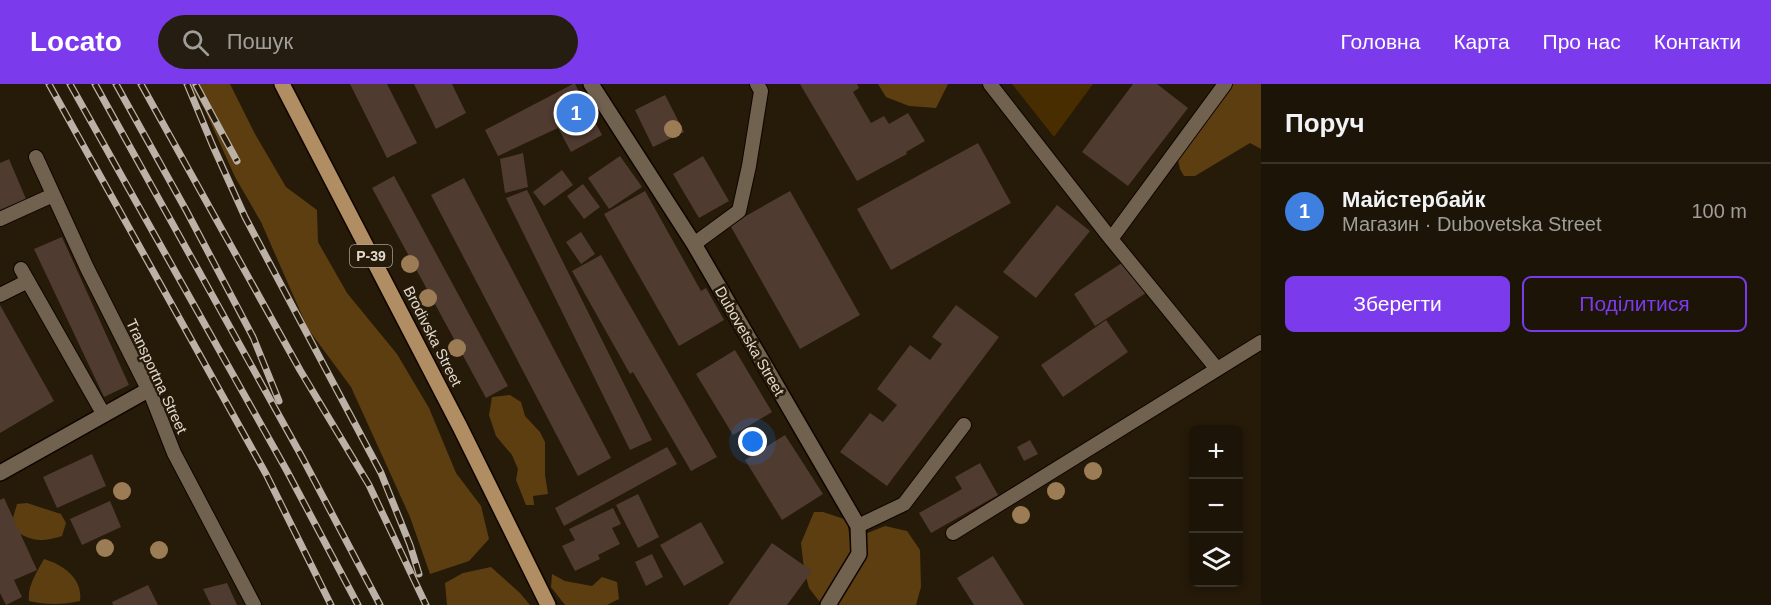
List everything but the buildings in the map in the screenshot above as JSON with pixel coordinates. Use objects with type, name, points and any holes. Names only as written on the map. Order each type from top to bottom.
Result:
[{"type":"main road","name":"Brodivska Street","points":[[282,84],[460,427],[548,605]]},
{"type":"street","name":"Dubovetska Street","points":[[591,84],[694,244],[858,526]]},
{"type":"street","points":[[0,473],[148,390]]},
{"type":"street","points":[[828,605],[859,554],[858,526]]},
{"type":"lane","points":[[694,244],[739,211],[761,91],[757,84]]},
{"type":"lane","points":[[990,84],[1111,239],[1217,369]]},
{"type":"lane","points":[[1111,239],[1225,84]]},
{"type":"lane","name":"Transportna Street","points":[[36,157],[148,390],[174,453],[254,605]]},
{"type":"lane","points":[[0,219],[53,195]]},
{"type":"lane","points":[[0,295],[25,275],[104,415]]},
{"type":"lane","points":[[953,533],[1261,342]]},
{"type":"lane","points":[[858,526],[904,504],[964,425]]},
{"type":"shaded area","points":[[190,84],[230,84],[255,134],[286,187],[317,210],[318,242],[347,293],[397,354],[429,408],[456,473],[481,506],[489,539],[469,561],[430,574],[410,517],[351,387],[308,329],[261,222],[235,177],[205,110]]},
{"type":"shaded area","points":[[878,84],[948,84],[936,108],[909,106],[886,97]]},
{"type":"shaded area","points":[[1012,84],[1093,84],[1054,137]]},
{"type":"shaded area","points":[[1225,84],[1261,84],[1261,149],[1250,143],[1195,176],[1184,176],[1177,156],[1199,106]]},
{"type":"shaded area","points":[[510,395],[521,402],[525,416],[540,432],[545,442],[545,475],[548,494],[533,496],[534,505],[526,505],[516,480],[518,469],[512,455],[496,436],[489,415],[492,397]]},
{"type":"shaded area","points":[[27,503],[61,514],[66,523],[62,536],[41,540],[24,536],[10,528],[17,504]]},
{"type":"shaded area","points":[[814,512],[823,512],[847,520],[850,540],[885,526],[907,531],[920,550],[921,587],[916,605],[822,605],[809,588],[801,543]]},
{"type":"shaded area","points":[[44,559],[71,574],[78,586],[80,601],[54,604],[29,601],[31,585]]},
{"type":"shaded area","points":[[491,567],[530,605],[447,605],[445,583],[463,573]]},
{"type":"shaded area","points":[[552,574],[565,581],[592,586],[602,577],[617,582],[619,599],[607,605],[565,605],[551,587]]},
{"type":"railway","points":[[49,84],[266,474],[331,605]]},
{"type":"railway","points":[[70,84],[287,471],[358,605]]},
{"type":"railway","points":[[95,84],[302,457],[380,605]]},
{"type":"railway","points":[[116,84],[253,337],[279,401]]},
{"type":"railway","points":[[141,84],[300,370],[369,485],[426,605]]},
{"type":"railway","points":[[187,84],[245,217],[381,473],[419,574]]},
{"type":"railway","points":[[196,85],[237,161]]},
{"type":"place","name":"Майстербайк","points":[[576,113]]}]
